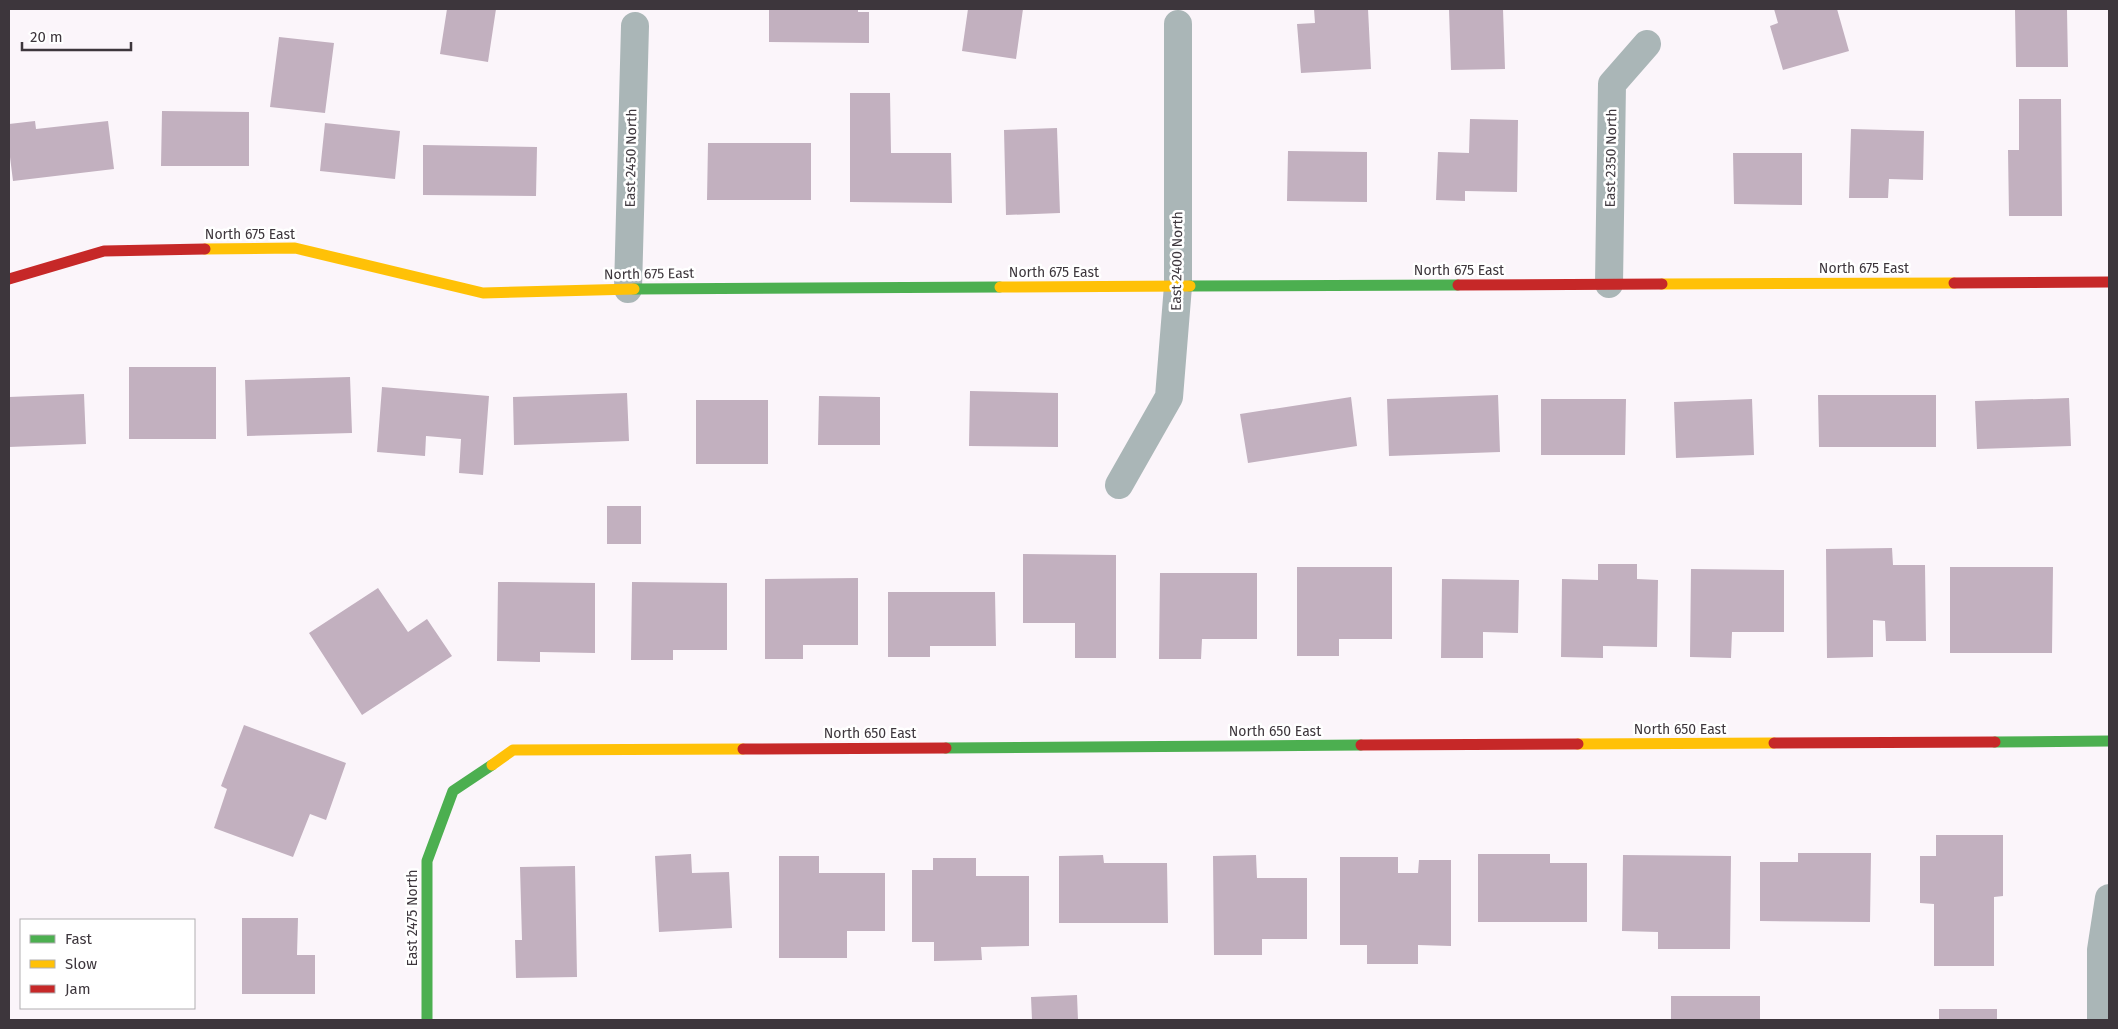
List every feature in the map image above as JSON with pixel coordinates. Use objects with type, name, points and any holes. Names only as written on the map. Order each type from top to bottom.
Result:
[{"type":"street","name":"East 2400 North","points":[[1120,485],[1169,398],[1178,286],[1178,24]]},
{"type":"street","name":"East 2450 North","points":[[628,289],[635,26]]},
{"type":"street","name":"East 2350 North","points":[[1608,284],[1612,84],[1647,44]]},
{"type":"street","name":"North 675 East","points":[[9,279],[104,251],[295,248],[483,293],[628,289],[2109,282]]},
{"type":"street","name":"North 650 East","points":[[454,790],[513,750],[2109,741]]},
{"type":"street","name":"East 2475 North","points":[[427,1020],[427,861],[454,790]]},
{"type":"street","points":[[2101,1020],[2101,950],[2109,898]]},
{"type":"building","points":[[447,9],[496,9],[488,62],[440,54]]},
{"type":"building","points":[[769,9],[858,9],[858,12],[869,12],[869,43],[769,42]]},
{"type":"building","points":[[968,9],[1023,9],[1016,59],[962,51]]},
{"type":"building","points":[[1314,9],[1368,9],[1371,69],[1301,73],[1297,24],[1315,23]]},
{"type":"building","points":[[1449,9],[1503,9],[1505,69],[1451,70]]},
{"type":"building","points":[[1774,9],[1837,9],[1849,51],[1783,70],[1770,26],[1778,23]]},
{"type":"building","points":[[2015,9],[2067,9],[2068,67],[2016,67]]},
{"type":"building","points":[[279,37],[334,43],[325,113],[270,107]]},
{"type":"building","points":[[850,93],[890,93],[891,153],[951,153],[952,203],[850,202]]},
{"type":"building","points":[[2019,99],[2061,99],[2062,216],[2009,216],[2008,150],[2019,150]]},
{"type":"building","points":[[162,111],[249,112],[249,166],[161,166]]},
{"type":"building","points":[[1470,119],[1518,120],[1517,192],[1465,191],[1465,201],[1436,200],[1438,152],[1469,153]]},
{"type":"building","points":[[35,121],[36,129],[108,121],[114,169],[13,181],[9,149],[9,124]]},
{"type":"building","points":[[325,123],[400,131],[395,179],[320,171]]},
{"type":"building","points":[[1057,128],[1060,213],[1006,215],[1004,130]]},
{"type":"building","points":[[1851,129],[1924,131],[1923,180],[1889,179],[1888,198],[1849,198]]},
{"type":"building","points":[[708,143],[811,143],[811,200],[707,200]]},
{"type":"building","points":[[423,145],[537,147],[536,196],[423,195]]},
{"type":"building","points":[[1288,151],[1367,152],[1367,202],[1287,201]]},
{"type":"building","points":[[1733,153],[1802,153],[1802,205],[1734,204]]},
{"type":"building","points":[[129,367],[216,367],[216,439],[129,439]]},
{"type":"building","points":[[350,377],[352,433],[247,436],[245,380]]},
{"type":"building","points":[[382,387],[489,396],[483,475],[459,473],[461,439],[426,436],[425,456],[377,452]]},
{"type":"building","points":[[970,391],[1058,393],[1058,447],[969,446]]},
{"type":"building","points":[[627,393],[629,441],[514,445],[513,397]]},
{"type":"building","points":[[84,394],[86,444],[9,447],[9,397]]},
{"type":"building","points":[[1498,395],[1500,452],[1389,456],[1387,399]]},
{"type":"building","points":[[1818,395],[1936,395],[1936,447],[1819,447]]},
{"type":"building","points":[[819,396],[880,397],[880,445],[818,445]]},
{"type":"building","points":[[1351,397],[1357,446],[1248,463],[1240,414]]},
{"type":"building","points":[[2069,398],[2071,446],[1977,449],[1975,401]]},
{"type":"building","points":[[1541,399],[1626,399],[1625,455],[1541,455]]},
{"type":"building","points":[[1752,399],[1754,455],[1676,458],[1674,402]]},
{"type":"building","points":[[696,400],[768,400],[768,464],[696,464]]},
{"type":"building","points":[[607,506],[641,506],[641,544],[607,544]]},
{"type":"building","points":[[1892,548],[1893,565],[1925,565],[1926,641],[1886,641],[1885,621],[1873,620],[1873,657],[1827,658],[1826,549]]},
{"type":"building","points":[[1023,554],[1116,555],[1116,658],[1075,658],[1075,623],[1023,623]]},
{"type":"building","points":[[1598,564],[1637,564],[1637,579],[1658,580],[1657,647],[1603,646],[1603,658],[1561,657],[1562,579],[1598,580]]},
{"type":"building","points":[[1297,567],[1392,567],[1392,639],[1339,639],[1339,656],[1297,656]]},
{"type":"building","points":[[1950,567],[2053,567],[2052,653],[1950,653]]},
{"type":"building","points":[[1691,569],[1784,570],[1784,632],[1732,632],[1731,658],[1690,657]]},
{"type":"building","points":[[1160,573],[1257,573],[1257,639],[1202,639],[1201,659],[1159,659]]},
{"type":"building","points":[[858,578],[858,645],[803,645],[803,659],[765,659],[765,579]]},
{"type":"building","points":[[1442,579],[1519,580],[1518,633],[1483,632],[1483,658],[1441,658]]},
{"type":"building","points":[[498,582],[595,583],[595,653],[540,652],[540,662],[497,661]]},
{"type":"building","points":[[632,582],[727,583],[727,650],[673,650],[673,660],[631,660]]},
{"type":"building","points":[[378,588],[408,632],[427,619],[452,656],[362,715],[309,633]]},
{"type":"building","points":[[888,592],[995,592],[996,646],[930,646],[930,657],[888,657]]},
{"type":"building","points":[[244,725],[346,763],[326,820],[310,814],[293,857],[214,828],[227,789],[221,786]]},
{"type":"building","points":[[1936,835],[2003,835],[2003,896],[1994,897],[1994,966],[1934,966],[1934,904],[1920,903],[1920,856],[1936,856]]},
{"type":"building","points":[[1798,853],[1871,853],[1870,922],[1760,921],[1760,862],[1798,862]]},
{"type":"building","points":[[691,854],[692,873],[729,872],[732,928],[659,932],[655,856]]},
{"type":"building","points":[[1478,854],[1550,854],[1550,863],[1587,863],[1587,922],[1478,922]]},
{"type":"building","points":[[1103,855],[1104,863],[1167,863],[1168,923],[1059,923],[1059,856]]},
{"type":"building","points":[[1256,855],[1257,878],[1307,878],[1307,939],[1262,939],[1262,955],[1214,955],[1213,856]]},
{"type":"building","points":[[1623,855],[1731,856],[1730,949],[1658,949],[1658,932],[1622,931]]},
{"type":"building","points":[[779,856],[819,856],[819,873],[885,873],[885,931],[847,931],[847,958],[779,958]]},
{"type":"building","points":[[1340,857],[1398,857],[1398,873],[1418,873],[1419,860],[1451,860],[1451,946],[1418,945],[1418,964],[1367,964],[1367,945],[1340,945]]},
{"type":"building","points":[[933,858],[976,858],[976,876],[1029,876],[1029,946],[981,947],[982,960],[934,961],[934,942],[912,942],[912,870],[933,870]]},
{"type":"building","points":[[575,866],[577,977],[516,978],[515,940],[522,940],[520,867]]},
{"type":"building","points":[[242,918],[298,918],[297,955],[315,955],[315,994],[242,994]]},
{"type":"building","points":[[1077,995],[1078,1020],[1032,1020],[1031,997]]},
{"type":"building","points":[[1671,996],[1760,996],[1760,1020],[1671,1020]]},
{"type":"building","points":[[1939,1009],[1997,1009],[1997,1020],[1939,1020]]},
{"type":"traffic: fast","points":[[1190,286],[1458,285]]},
{"type":"traffic: fast","points":[[634,289],[1000,287]]},
{"type":"traffic: fast","points":[[1995,742],[2109,741]]},
{"type":"traffic: fast","points":[[946,748],[1361,745]]},
{"type":"traffic: fast","points":[[427,1020],[427,861],[453,791],[492,765]]},
{"type":"traffic: slow","points":[[205,249],[295,248],[483,293],[634,289]]},
{"type":"traffic: slow","points":[[1662,284],[1954,283]]},
{"type":"traffic: slow","points":[[1000,287],[1190,286]]},
{"type":"traffic: slow","points":[[1578,744],[1774,743]]},
{"type":"traffic: slow","points":[[492,765],[513,750],[743,749]]},
{"type":"traffic: jam","points":[[9,279],[104,251],[205,249]]},
{"type":"traffic: jam","points":[[1954,283],[2109,282]]},
{"type":"traffic: jam","points":[[1458,285],[1662,284]]},
{"type":"traffic: jam","points":[[1774,743],[1995,742]]},
{"type":"traffic: jam","points":[[1361,745],[1578,744]]},
{"type":"traffic: jam","points":[[743,749],[946,748]]}]
